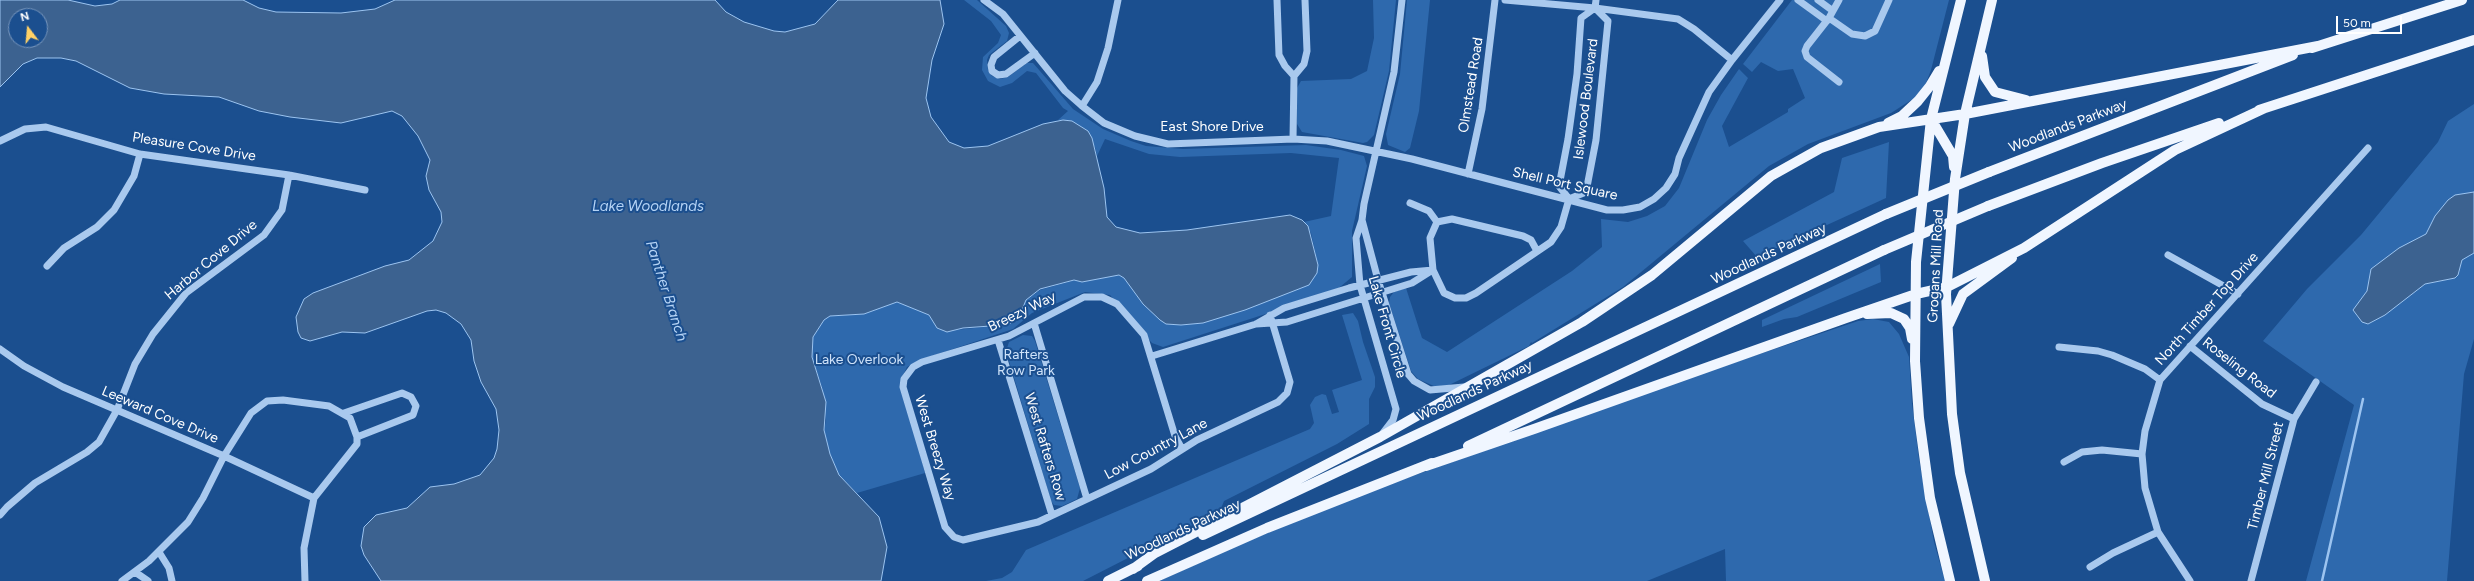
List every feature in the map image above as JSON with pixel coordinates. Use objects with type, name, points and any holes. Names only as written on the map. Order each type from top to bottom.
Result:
[{"type":"main road","name":"Grogans Mill Road","points":[[1950,581],[1927,480],[1919,418],[1916,361],[1916,294],[1920,218],[1931,120],[1946,55],[1961,0]]},
{"type":"main road","name":"Grogans Mill Road","points":[[1985,581],[1959,465],[1952,414],[1947,328],[1947,287],[1955,179],[1965,114],[1992,0]]},
{"type":"main road","name":"Woodlands Parkway","points":[[1108,581],[1886,214],[1989,172],[2318,46],[2462,0]]},
{"type":"main road","points":[[1426,466],[1884,250],[1988,206],[2102,163],[2474,40]]},
{"type":"main road","points":[[1879,128],[1965,114],[2318,46]]},
{"type":"main road","points":[[1981,48],[1985,77],[1992,89],[2005,96],[2032,101]]},
{"type":"main road","points":[[1134,568],[1155,553],[1380,437],[1467,386],[1582,322],[1620,298],[1652,275],[1750,192],[1789,165],[1821,148],[1879,128],[1902,116],[1918,101],[1930,86],[1946,55]]},
{"type":"main road","points":[[1147,581],[1267,528],[1426,466],[1846,318],[1916,294],[1947,287],[2024,248],[2175,150],[2265,108]]},
{"type":"main road","points":[[1931,120],[1953,156],[1955,179]]},
{"type":"main road","points":[[1947,328],[1964,294],[2002,267],[2024,248]]},
{"type":"main road","points":[[1846,318],[1891,313],[1904,319],[1910,328],[1916,361]]},
{"type":"street","name":"East Shore Drive","points":[[984,0],[1003,14],[1065,91],[1104,123],[1135,136],[1168,144],[1293,139],[1327,141],[1376,152]]},
{"type":"street","points":[[1082,106],[1097,82],[1108,48],[1118,0]]},
{"type":"street","points":[[1277,0],[1279,55],[1284,66],[1294,76]]},
{"type":"street","points":[[1293,139],[1294,76],[1304,64],[1308,51],[1305,0]]},
{"type":"street","name":"Lake Front Circle","points":[[1380,437],[1393,420],[1396,409],[1360,285],[1356,238],[1362,220],[1394,72],[1402,0]]},
{"type":"street","name":"Olmstead Road","points":[[1468,174],[1482,109],[1495,0]]},
{"type":"street","points":[[1505,0],[1595,8],[1678,19],[1694,29],[1732,60]]},
{"type":"street","points":[[1595,8],[1596,0]]},
{"type":"street","name":"Shell Port Square","points":[[1376,152],[1569,199],[1607,210],[1623,210],[1640,207],[1654,199],[1666,188],[1675,174],[1679,158],[1706,99],[1732,60],[1780,0]]},
{"type":"street","points":[[1798,0],[1852,34],[1865,36],[1875,31],[1889,0]]},
{"type":"street","points":[[1818,0],[1833,11]]},
{"type":"street","points":[[1839,0],[1828,19],[1805,51],[1807,57],[1839,82]]},
{"type":"street","name":"Islewood Boulevard","points":[[1595,8],[1608,21],[1596,140],[1586,192],[1569,199],[1559,186],[1575,88],[1581,18],[1595,8]]},
{"type":"street","points":[[1020,36],[994,57],[991,65],[992,71],[998,76],[1006,74],[1035,53]]},
{"type":"street","name":"Pleasure Cove Drive","points":[[0,141],[25,129],[46,127],[140,154],[289,175],[365,190]]},
{"type":"street","name":"North Timber Top Drive","points":[[2190,581],[2158,532],[2145,488],[2142,454],[2149,412],[2160,380],[2368,148]]},
{"type":"street","points":[[47,266],[64,248],[97,227],[114,210],[134,176],[140,154]]},
{"type":"street","name":"Harbor Cove Drive","points":[[0,515],[7,506],[31,486],[87,452],[99,442],[117,410],[135,364],[164,318],[186,293],[264,235],[282,210],[289,175]]},
{"type":"street","points":[[1437,222],[1430,238],[1433,270],[1444,293],[1455,298],[1466,298],[1551,242],[1561,227],[1569,199]]},
{"type":"street","points":[[1410,203],[1429,211],[1437,222]]},
{"type":"street","points":[[1437,222],[1452,219],[1523,236],[1531,240],[1536,251]]},
{"type":"street","name":"Lake Front Circle","points":[[1362,220],[1378,280],[1404,365],[1414,381],[1430,390],[1467,386]]},
{"type":"street","points":[[2168,255],[2238,294]]},
{"type":"street","points":[[1182,449],[1176,436],[1152,356],[1256,324],[1284,308],[1378,280],[1411,272],[1433,270]]},
{"type":"street","points":[[1256,324],[1287,322],[1412,283],[1433,270]]},
{"type":"street","name":"Breezy Way","points":[[913,367],[998,340],[1084,297],[1102,297],[1118,304],[1144,335],[1152,356]]},
{"type":"street","name":"Low Country Lane","points":[[954,537],[963,540],[1024,527],[1151,469],[1182,449],[1284,397],[1290,382],[1270,315]]},
{"type":"street","points":[[1034,323],[1087,499]]},
{"type":"street","name":"West Rafters Row","points":[[998,340],[1052,515]]},
{"type":"street","name":"Roseling Road","points":[[2190,346],[2262,404],[2294,419]]},
{"type":"street","points":[[2059,347],[2098,351],[2112,355],[2145,369],[2160,380]]},
{"type":"street","name":"Leeward Cove Drive","points":[[0,350],[24,366],[63,388],[224,456],[314,498]]},
{"type":"street","name":"West Breezy Way","points":[[913,367],[904,379],[903,387],[945,526],[954,537]]},
{"type":"street","name":"Timber Mill Street","points":[[2251,581],[2294,419],[2316,382]]},
{"type":"street","points":[[344,413],[402,393],[411,397],[416,406],[413,415],[357,437]]},
{"type":"street","points":[[122,581],[159,552],[188,522],[224,456],[251,413],[266,401],[283,400],[329,406],[344,413],[350,418],[357,437],[357,444],[314,498],[304,548],[304,581]]},
{"type":"street","points":[[2064,462],[2082,452],[2102,450],[2142,454]]},
{"type":"street","points":[[2090,567],[2113,553],[2158,532]]},
{"type":"street","points":[[159,552],[169,568],[172,581]]},
{"type":"street","points":[[135,572],[148,581]]},
{"type":"green space","name":"Lake Overlook","points":[[964,0],[977,0],[1006,26],[1009,33],[1007,41],[989,55],[987,60],[988,70],[992,76],[1000,79],[1008,77],[1027,63],[1033,63],[1073,109],[1103,129],[1131,141],[1146,146],[1183,149],[1306,145],[1341,150],[1364,156],[1367,166],[1352,231],[1352,277],[1334,292],[1163,347],[1152,343],[1110,295],[1085,292],[1032,313],[1013,329],[920,360],[907,367],[901,379],[925,473],[857,493],[839,475],[830,454],[824,430],[826,420],[822,387],[812,357],[813,337],[824,320],[830,316],[864,314],[897,302],[929,315],[937,328],[955,330],[1004,325],[1012,319],[1026,300],[1040,290],[1075,280],[1082,282],[1119,275],[1124,278],[1143,304],[1173,325],[1203,323],[1309,285],[1317,273],[1318,265],[1311,233],[1304,222],[1331,216],[1339,158],[1291,153],[1180,157],[1149,154],[1105,139],[1097,156],[1095,147],[1063,120],[1058,120],[1068,111],[1063,108],[1036,73],[1027,71],[1012,83],[1000,87],[988,81],[982,70],[983,57],[998,43],[1001,35],[991,21]]},
{"type":"green space","points":[[1373,0],[1396,0],[1389,71],[1374,135],[1367,142],[1363,143],[1302,132],[1297,124],[1297,88],[1301,81],[1351,79],[1367,71],[1374,38]]},
{"type":"green space","points":[[1407,0],[1430,0],[1419,111],[1410,148],[1405,152],[1388,145],[1386,134],[1400,74]]},
{"type":"green space","points":[[1792,0],[1949,0],[1931,70],[1926,83],[1916,97],[1891,113],[1808,144],[1769,166],[1623,287],[1532,343],[1531,342],[1529,346],[1447,386],[1436,387],[1418,379],[1411,371],[1389,303],[1390,297],[1394,292],[1406,288],[1422,338],[1447,352],[1572,271],[1602,247],[1601,219],[1628,222],[1647,216],[1665,206],[1679,188],[1707,120],[1721,95],[1739,69],[1748,78],[1722,126],[1729,147],[1788,112],[1788,109],[1805,98],[1793,69],[1778,71],[1761,62],[1752,72],[1743,64]]},
{"type":"green space","points":[[2474,104],[2474,339],[2464,374],[2447,581],[2306,581],[2354,405],[2263,341],[2307,289],[2361,235],[2438,142],[2448,121]]},
{"type":"green space","points":[[1889,142],[1886,198],[1757,257],[1743,241],[1834,192],[1842,158]]},
{"type":"green space","points":[[1880,264],[1881,282],[1797,317],[1784,319],[1762,327],[1762,320]]},
{"type":"green space","points":[[1353,313],[1358,321],[1363,342],[1375,377],[1375,387],[1369,399],[1369,424],[1337,444],[1224,501],[1220,511],[1083,581],[986,581],[1002,578],[1012,572],[1026,550],[1310,429],[1314,423],[1310,405],[1315,397],[1322,394],[1326,395],[1332,414],[1339,412],[1332,390],[1362,380],[1342,315]]},
{"type":"green space","points":[[1873,319],[1889,322],[1899,334],[1909,357],[1912,404],[1919,459],[1934,542],[1945,581],[1726,581],[1725,549],[1647,581],[1159,581],[1250,540],[1387,485],[1712,370],[1858,321]]},
{"type":"green space","name":"Rafters Row Park","points":[[1023,335],[1032,336],[1035,341],[1080,488],[1077,499],[1062,506],[1054,505],[1051,501],[1006,351],[1009,342]]},
{"type":"water","name":"Lake Woodlands","points":[[0,0],[68,0],[95,6],[112,4],[120,0],[243,0],[259,8],[276,12],[341,13],[375,9],[395,0],[715,0],[726,12],[744,22],[774,31],[785,32],[815,24],[838,0],[940,0],[944,24],[932,60],[926,98],[931,117],[949,142],[964,148],[988,146],[1043,124],[1063,120],[1072,121],[1088,131],[1092,138],[1104,188],[1107,217],[1116,227],[1140,233],[1187,230],[1290,215],[1302,220],[1308,226],[1318,265],[1317,273],[1309,285],[1245,310],[1203,323],[1181,325],[1166,324],[1143,304],[1124,278],[1119,275],[1082,282],[1074,280],[1040,289],[1026,300],[1020,315],[1012,319],[1011,323],[1004,325],[963,328],[947,332],[937,328],[929,315],[897,302],[864,314],[830,316],[824,320],[813,337],[812,357],[826,402],[824,430],[830,454],[839,475],[879,517],[887,547],[881,581],[381,581],[364,555],[361,546],[364,527],[376,515],[407,508],[430,487],[454,484],[480,475],[494,458],[497,449],[499,430],[496,409],[481,382],[474,361],[471,340],[461,324],[446,313],[436,310],[427,311],[365,333],[342,332],[310,341],[301,338],[298,332],[296,317],[304,299],[313,293],[385,266],[409,260],[433,241],[442,222],[441,212],[429,190],[426,176],[430,160],[418,136],[402,116],[392,111],[341,123],[290,117],[259,111],[219,97],[164,94],[130,88],[76,61],[61,58],[37,58],[23,64],[0,87]]},
{"type":"water","points":[[2474,192],[2474,253],[2462,260],[2458,275],[2455,278],[2425,284],[2385,315],[2368,324],[2362,322],[2353,310],[2367,291],[2371,269],[2399,248],[2426,234],[2435,216],[2448,200],[2455,195]]},
{"type":"waterway","points":[[2322,581],[2363,399]]},
{"type":"water label","name":"Panther Branch","points":[[666,291]]}]
